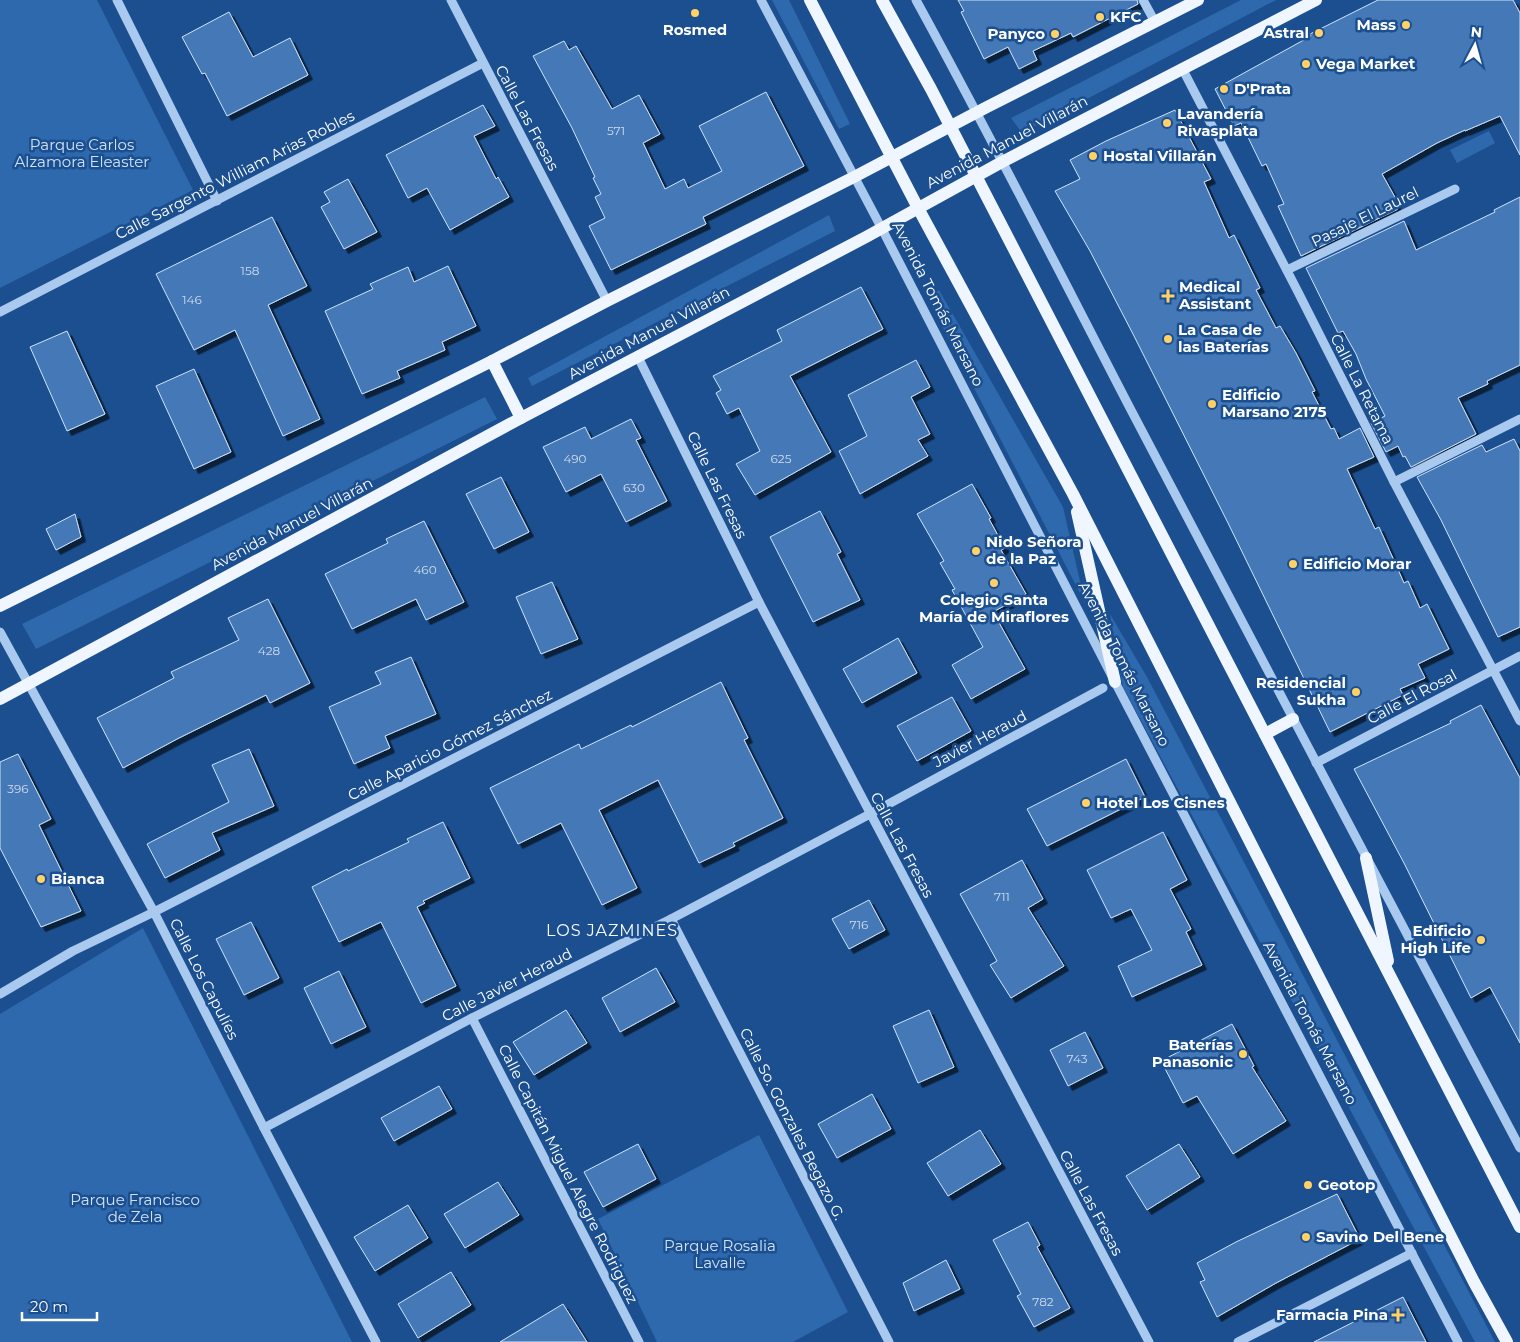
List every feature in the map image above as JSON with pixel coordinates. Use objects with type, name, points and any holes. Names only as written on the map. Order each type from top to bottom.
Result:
[{"type":"main road","name":"Avenida Tomás Marsano","points":[[810,0],[918,208],[1073,494],[1470,1273],[1507,1342]]},
{"type":"main road","points":[[882,0],[951,127],[1520,1227]]},
{"type":"main road","points":[[0,606],[854,178],[976,113],[1198,0]]},
{"type":"main road","name":"Avenida Manuel Villarán","points":[[0,699],[521,418],[882,229],[1002,162],[1316,0]]},
{"type":"main road","points":[[492,360],[521,418]]},
{"type":"main road","points":[[1073,494],[1109,685]]},
{"type":"main road","points":[[1265,734],[1293,719]]},
{"type":"main road","points":[[1366,858],[1392,978]]},
{"type":"street","points":[[117,0],[217,201]]},
{"type":"street","name":"Calle Las Fresas","points":[[451,0],[607,301]]},
{"type":"street","name":"Avenida Tomás Marsano","points":[[760,0],[882,229],[1109,685],[1458,1342]]},
{"type":"street","points":[[916,0],[959,78],[1293,719],[1520,1148]]},
{"type":"street","points":[[1143,0],[1155,22]]},
{"type":"street","name":"Calle Sargento William Arias Robles","points":[[0,312],[483,63]]},
{"type":"street","name":"Calle La Retama","points":[[1182,68],[1394,482],[1520,721]]},
{"type":"street","name":"Pasaje El Laurel","points":[[1287,270],[1455,189]]},
{"type":"street","name":"Calle Las Fresas","points":[[638,357],[759,602],[1149,1342]]},
{"type":"street","points":[[1394,482],[1520,419]]},
{"type":"street","name":"Calle Aparicio Gómez Sánchez","points":[[0,994],[73,952],[759,602]]},
{"type":"street","name":"Calle Los Capulíes","points":[[0,632],[154,912],[376,1342]]},
{"type":"street","name":"Calle El Rosal","points":[[1316,762],[1520,656]]},
{"type":"street","name":"Javier Heraud","points":[[870,814],[1109,685]]},
{"type":"street","name":"Calle Javier Heraud","points":[[264,1128],[472,1018],[671,919],[870,814]]},
{"type":"street","name":"Calle So. Gonzales Begazo G.","points":[[671,919],[889,1342]]},
{"type":"street","name":"Calle Capitán Miguel Alegre Rodriguez","points":[[472,1018],[639,1342]]},
{"type":"street","points":[[1238,1342],[1412,1253]]},
{"type":"green space","name":"Parque Carlos Alzamora Eleaster","points":[[0,0],[97,0],[193,190],[0,288]]},
{"type":"green space","points":[[772,0],[789,0],[850,124],[839,129]]},
{"type":"green space","points":[[1241,0],[1276,0],[1022,133],[1011,118]]},
{"type":"green space","points":[[1489,131],[1495,143],[1457,163],[1450,150]]},
{"type":"green space","points":[[829,215],[835,231],[532,386],[528,378]]},
{"type":"green space","points":[[939,290],[1063,507],[1085,603],[927,297]]},
{"type":"green space","points":[[485,397],[497,419],[36,649],[22,624]]},
{"type":"green space","points":[[1110,614],[1147,677],[1495,1342],[1475,1342],[1123,687]]},
{"type":"green space","name":"Parque Francisco de Zela","points":[[143,928],[352,1342],[0,1342],[0,1014]]},
{"type":"green space","name":"Parque Rosalia Lavalle","points":[[759,1135],[848,1312],[793,1342],[657,1342],[598,1219]]},
{"type":"building","points":[[958,0],[1137,0],[1138,4],[1073,37],[1071,33],[1033,51],[1037,60],[1019,69],[1008,47],[984,59],[961,12],[964,11]]},
{"type":"building","points":[[1378,0],[1513,0],[1520,13],[1520,155],[1500,116],[1465,130],[1437,143],[1382,174],[1396,199],[1394,200],[1398,209],[1301,256],[1278,206],[1284,204],[1266,164],[1262,166],[1241,123],[1234,126],[1215,89],[1311,36],[1310,34]]},
{"type":"building","points":[[229,12],[253,57],[290,38],[308,75],[227,116],[205,73],[202,74],[182,37]]},
{"type":"building","points":[[564,41],[569,50],[576,46],[612,109],[639,95],[660,134],[643,143],[665,189],[684,179],[688,188],[722,171],[699,126],[766,92],[804,166],[703,217],[706,224],[611,270],[589,226],[605,218],[595,197],[601,194],[593,178],[595,177],[572,128],[533,56]]},
{"type":"building","points":[[483,105],[495,126],[474,136],[496,179],[498,177],[509,197],[450,230],[427,188],[408,198],[386,155]]},
{"type":"building","points":[[1175,110],[1211,179],[1204,182],[1229,238],[1234,235],[1260,288],[1256,290],[1276,328],[1280,326],[1296,353],[1315,391],[1312,392],[1331,429],[1334,428],[1339,439],[1360,428],[1374,457],[1347,469],[1375,529],[1379,527],[1404,583],[1408,581],[1420,608],[1427,604],[1449,649],[1418,664],[1425,678],[1400,689],[1403,695],[1330,732],[1134,336],[1090,251],[1055,191],[1080,179],[1070,160],[1106,141]]},
{"type":"building","points":[[348,179],[377,232],[344,249],[321,207],[330,202],[324,192]]},
{"type":"building","points":[[1520,197],[1520,365],[1487,381],[1488,384],[1458,398],[1476,434],[1411,467],[1405,456],[1403,457],[1398,446],[1386,452],[1371,423],[1385,416],[1366,379],[1356,354],[1343,331],[1338,333],[1306,268],[1404,221],[1416,250],[1495,212],[1494,210]]},
{"type":"building","points":[[272,217],[307,286],[268,305],[320,419],[283,436],[235,330],[194,350],[156,274]]},
{"type":"building","points":[[448,266],[476,326],[442,342],[445,350],[397,371],[400,378],[362,394],[325,311],[373,289],[370,284],[408,267],[414,282]]},
{"type":"building","points":[[861,287],[883,329],[790,376],[831,452],[755,495],[736,464],[760,451],[739,408],[727,414],[716,393],[721,390],[713,376],[782,341],[777,330]]},
{"type":"building","points":[[67,331],[105,414],[67,431],[30,347]]},
{"type":"building","points":[[916,360],[930,387],[911,397],[930,434],[918,440],[928,456],[860,494],[839,451],[867,436],[848,395]]},
{"type":"building","points":[[194,369],[231,452],[194,469],[156,386]]},
{"type":"building","points":[[631,419],[641,438],[636,440],[667,501],[626,522],[601,474],[566,492],[543,447],[585,427],[591,439]]},
{"type":"building","points":[[1514,439],[1520,451],[1520,627],[1498,637],[1441,520],[1417,477],[1482,445],[1486,452]]},
{"type":"building","points":[[501,477],[529,532],[494,549],[466,494]]},
{"type":"building","points":[[972,484],[1005,548],[1001,550],[1026,594],[993,612],[1025,669],[971,699],[952,665],[983,647],[952,590],[955,589],[940,563],[944,561],[917,514]]},
{"type":"building","points":[[820,511],[841,552],[837,554],[860,600],[813,622],[770,537]]},
{"type":"building","points":[[75,514],[81,537],[56,550],[46,529]]},
{"type":"building","points":[[424,521],[464,602],[426,620],[416,599],[352,629],[325,574],[388,543],[386,539]]},
{"type":"building","points":[[552,582],[578,639],[541,654],[516,597]]},
{"type":"building","points":[[268,599],[310,683],[270,703],[266,695],[123,768],[97,718],[174,678],[171,672],[239,640],[228,618]]},
{"type":"building","points":[[898,638],[917,673],[862,703],[843,669]]},
{"type":"building","points":[[411,657],[436,714],[385,736],[390,748],[354,764],[329,707],[381,684],[375,672]]},
{"type":"building","points":[[721,682],[748,738],[744,740],[783,818],[733,843],[735,846],[699,863],[658,780],[599,810],[637,888],[602,905],[561,823],[518,844],[490,788],[579,744],[581,749],[631,725],[632,727]]},
{"type":"building","points":[[952,697],[971,731],[917,761],[897,726]]},
{"type":"building","points":[[1481,705],[1520,778],[1520,1043],[1490,987],[1471,998],[1405,865],[1354,769],[1451,723],[1450,721]]},
{"type":"building","points":[[249,749],[274,806],[212,833],[220,850],[165,878],[147,844],[229,802],[212,765]]},
{"type":"building","points":[[18,754],[51,819],[39,825],[81,911],[41,927],[0,848],[0,762]]},
{"type":"building","name":"Hotel Los Cisnes","points":[[1126,759],[1145,797],[1047,846],[1027,809]]},
{"type":"building","points":[[443,822],[470,878],[423,901],[425,903],[417,907],[456,986],[421,1003],[381,922],[339,942],[312,887],[347,869],[348,871],[409,842],[407,839]]},
{"type":"building","points":[[1163,832],[1187,880],[1170,889],[1191,929],[1186,932],[1202,965],[1132,997],[1118,966],[1152,950],[1131,909],[1111,918],[1087,870]]},
{"type":"building","points":[[1022,860],[1043,899],[1028,908],[1064,966],[1011,998],[990,965],[997,961],[960,894]]},
{"type":"building","points":[[869,900],[885,930],[849,949],[832,919]]},
{"type":"building","points":[[251,922],[279,978],[244,995],[216,939]]},
{"type":"building","points":[[656,968],[675,1002],[620,1032],[602,998]]},
{"type":"building","points":[[339,971],[366,1027],[331,1044],[304,988]]},
{"type":"building","points":[[566,1010],[587,1043],[534,1075],[513,1042]]},
{"type":"building","points":[[929,1010],[954,1067],[918,1083],[893,1026]]},
{"type":"building","points":[[1232,1024],[1254,1066],[1252,1067],[1286,1121],[1233,1154],[1197,1096],[1183,1103],[1161,1061]]},
{"type":"building","points":[[1085,1032],[1103,1068],[1068,1086],[1050,1050]]},
{"type":"building","points":[[439,1086],[452,1109],[394,1141],[381,1118]]},
{"type":"building","points":[[872,1094],[891,1129],[837,1158],[818,1124]]},
{"type":"building","points":[[980,1130],[1001,1164],[948,1196],[927,1163]]},
{"type":"building","points":[[638,1144],[656,1179],[603,1207],[584,1172]]},
{"type":"building","points":[[1179,1144],[1200,1177],[1147,1210],[1126,1176]]},
{"type":"building","points":[[498,1182],[519,1215],[465,1248],[444,1214]]},
{"type":"building","points":[[1337,1194],[1360,1239],[1276,1283],[1217,1317],[1200,1282],[1205,1280],[1197,1263],[1236,1242]]},
{"type":"building","points":[[408,1205],[428,1238],[375,1271],[354,1237]]},
{"type":"building","points":[[1028,1222],[1040,1245],[1037,1247],[1070,1308],[1034,1327],[1017,1296],[1021,1294],[993,1240]]},
{"type":"building","points":[[946,1260],[960,1289],[914,1311],[903,1283]]},
{"type":"building","points":[[451,1272],[471,1305],[418,1338],[398,1304]]},
{"type":"building","points":[[1403,1297],[1426,1342],[1314,1342]]},
{"type":"building","points":[[563,1304],[587,1342],[500,1342]]},
{"type":"place","name":"Rosmed","points":[[695,13]]},
{"type":"place","name":"KFC","points":[[1100,17]]},
{"type":"place","name":"Mass","points":[[1406,25]]},
{"type":"place","name":"Astral","points":[[1319,33]]},
{"type":"place","name":"Panyco","points":[[1055,34]]},
{"type":"place","name":"Vega Market","points":[[1306,64]]},
{"type":"place","name":"D'Prata","points":[[1224,89]]},
{"type":"place","name":"Lavandería Rivasplata","points":[[1167,123]]},
{"type":"place","name":"Hostal Villarán","points":[[1093,156]]},
{"type":"place","name":"Medical Assistant","points":[[1168,296]]},
{"type":"place","name":"La Casa de las Baterías","points":[[1168,339]]},
{"type":"place","name":"Edificio Marsano 2175","points":[[1212,404]]},
{"type":"place","name":"Nido Señora de la Paz","points":[[976,551]]},
{"type":"place","name":"Edificio Morar","points":[[1293,564]]},
{"type":"place","name":"Colegio Santa María de Miraflores","points":[[994,583]]},
{"type":"place","name":"Residencial Sukha","points":[[1356,692]]},
{"type":"place","name":"Hotel Los Cisnes","points":[[1086,803]]},
{"type":"place","name":"Bianca","points":[[41,879]]},
{"type":"place","name":"Edificio High Life","points":[[1481,940]]},
{"type":"place","name":"Baterías Panasonic","points":[[1243,1054]]},
{"type":"place","name":"Geotop","points":[[1308,1185]]},
{"type":"place","name":"Savino Del Bene","points":[[1306,1237]]},
{"type":"place","name":"Farmacia Pina","points":[[1398,1315]]},
{"type":"district","name":"LOS JAZMINES","points":[[612,930]]}]
